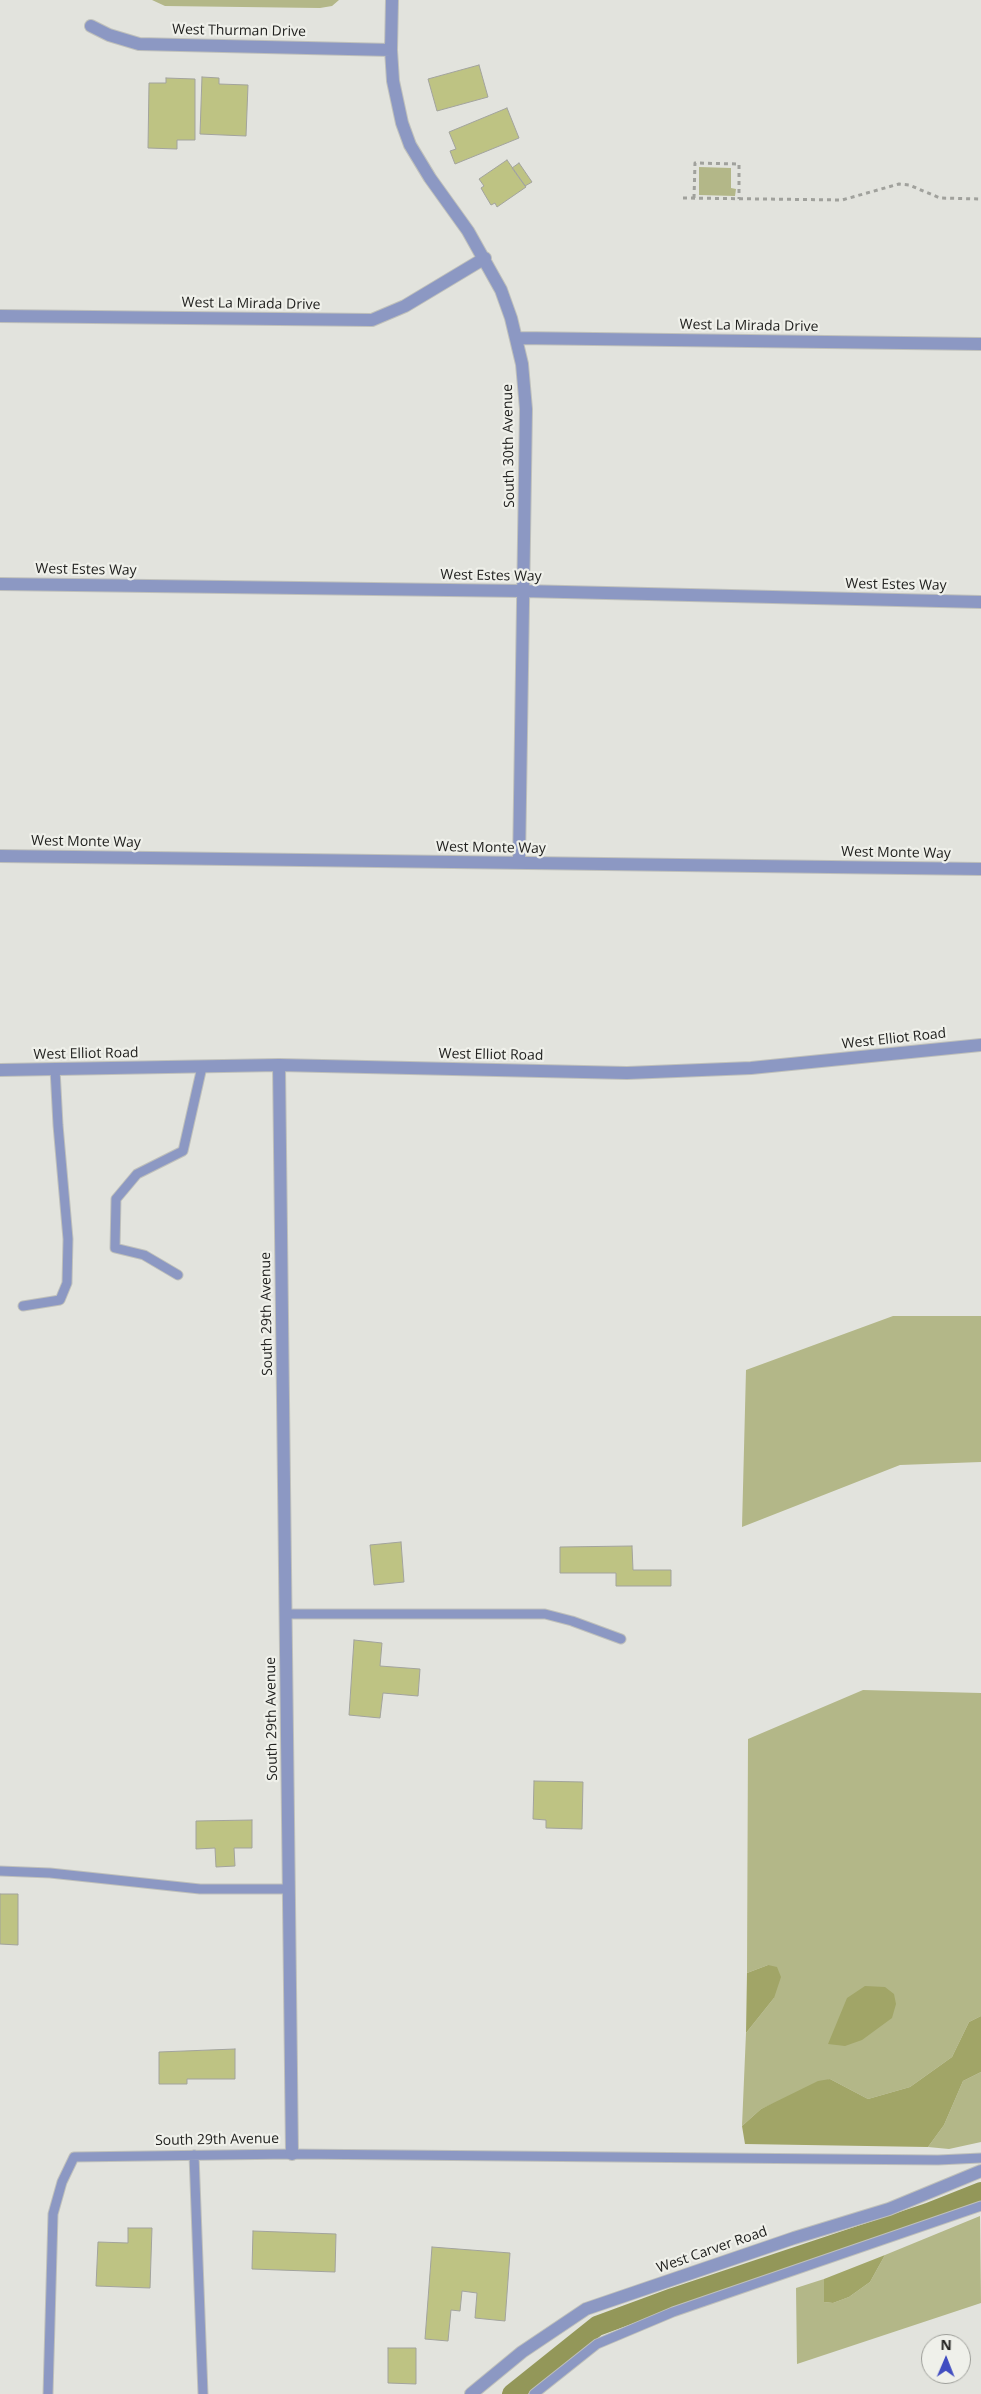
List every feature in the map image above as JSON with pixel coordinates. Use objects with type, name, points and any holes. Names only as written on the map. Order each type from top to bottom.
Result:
[{"type":"street","name":"South 30th Avenue","points":[[392,0],[391,50],[397,107],[410,144],[430,178],[485,258],[501,290],[522,364],[526,409],[519,863]]},
{"type":"street","name":"West Thurman Drive","points":[[91,26],[109,35],[139,44],[391,50]]},
{"type":"street","name":"West La Mirada Drive","points":[[0,316],[372,320],[405,306],[485,258]]},
{"type":"street","name":"West La Mirada Drive","points":[[516,338],[981,344]]},
{"type":"street","name":"West Estes Way","points":[[0,584],[523,591],[981,602]]},
{"type":"street","name":"West Monte Way","points":[[0,856],[981,869]]},
{"type":"street","name":"West Elliot Road","points":[[0,1070],[279,1065],[627,1073],[751,1068],[981,1046]]},
{"type":"street","name":"South 29th Avenue","points":[[279,1065],[292,2154]]},
{"type":"street","name":"West Carver Road","points":[[471,2394],[522,2352],[586,2309],[794,2238],[889,2208],[981,2171]]},
{"type":"lane","points":[[178,1275],[144,1255],[115,1248],[116,1199],[137,1174],[183,1151],[202,1066]]},
{"type":"lane","points":[[23,1306],[60,1300],[67,1283],[68,1239],[55,1069]]},
{"type":"lane","points":[[286,1614],[545,1614],[572,1620],[621,1638]]},
{"type":"lane","points":[[0,1871],[50,1873],[200,1889],[289,1889]]},
{"type":"lane","points":[[292,2154],[938,2160],[981,2158]]},
{"type":"lane","name":"South 29th Avenue","points":[[48,2394],[53,2214],[62,2182],[74,2157],[292,2154]]},
{"type":"lane","points":[[194,2155],[203,2394]]},
{"type":"lane","points":[[534,2394],[597,2344],[673,2312],[981,2206]]},
{"type":"path","points":[[694,198],[695,164],[739,164],[738,199]]},
{"type":"path","points":[[683,198],[842,200],[903,184],[940,198],[981,200]]},
{"type":"green space","points":[[152,0],[339,0],[332,6],[320,8],[165,6]]},
{"type":"green space","points":[[699,167],[731,168],[731,188],[736,189],[735,196],[699,195]]},
{"type":"green space","points":[[893,1316],[981,1316],[981,1462],[900,1465],[742,1527],[746,1370]]},
{"type":"green space","points":[[863,1690],[981,1693],[981,2016],[969,2022],[952,2057],[910,2087],[868,2099],[830,2079],[761,2109],[742,2126],[746,2033],[774,1998],[768,1965],[747,1973],[748,1739]]},
{"type":"green space","points":[[768,1965],[777,1967],[781,1977],[774,1998],[746,2033],[747,1973]]},
{"type":"green space","points":[[865,1986],[885,1987],[894,1994],[896,2004],[892,2018],[862,2040],[845,2046],[828,2044],[847,1998]]},
{"type":"green space","points":[[981,2016],[981,2072],[963,2081],[944,2125],[928,2147],[745,2144],[742,2126],[761,2109],[818,2081],[830,2079],[868,2099],[910,2087],[952,2057],[969,2022]]},
{"type":"green space","points":[[981,2072],[981,2142],[949,2149],[928,2147],[944,2125],[963,2081]]},
{"type":"green space","points":[[980,2216],[981,2303],[797,2364],[796,2288],[824,2279],[824,2302],[833,2303],[849,2297],[870,2282],[885,2255]]},
{"type":"green space","points":[[885,2255],[870,2282],[849,2297],[833,2303],[824,2302],[824,2279]]},
{"type":"building","points":[[479,65],[488,97],[437,111],[428,79]]},
{"type":"building","points":[[202,77],[219,78],[219,84],[248,85],[246,136],[200,134]]},
{"type":"building","points":[[166,78],[195,79],[195,140],[177,140],[177,149],[148,148],[149,83],[166,83]]},
{"type":"building","points":[[507,108],[519,138],[455,164],[450,151],[456,149],[449,132]]},
{"type":"building","points":[[507,160],[526,187],[497,207],[495,203],[491,205],[481,188],[484,186],[479,179]]},
{"type":"building","points":[[519,163],[532,182],[525,186],[512,168]]},
{"type":"building","points":[[401,1542],[404,1582],[374,1585],[370,1545]]},
{"type":"building","points":[[632,1546],[633,1570],[671,1570],[671,1586],[616,1586],[616,1573],[560,1573],[560,1547]]},
{"type":"building","points":[[354,1640],[382,1643],[380,1666],[420,1669],[418,1696],[383,1693],[380,1718],[349,1715]]},
{"type":"building","points":[[534,1781],[583,1782],[582,1829],[546,1828],[546,1820],[533,1819]]},
{"type":"building","points":[[252,1820],[252,1848],[234,1848],[235,1866],[216,1867],[215,1848],[196,1849],[196,1821]]},
{"type":"building","points":[[0,1894],[18,1894],[18,1945],[0,1944]]},
{"type":"building","points":[[235,2049],[235,2079],[187,2079],[187,2084],[159,2084],[159,2052]]},
{"type":"building","points":[[128,2228],[152,2228],[150,2288],[96,2286],[98,2242],[128,2243]]},
{"type":"building","points":[[253,2231],[336,2234],[335,2272],[252,2269]]},
{"type":"building","points":[[432,2247],[510,2253],[505,2321],[475,2318],[477,2293],[462,2291],[460,2311],[451,2310],[448,2341],[425,2339]]},
{"type":"building","points":[[388,2348],[416,2348],[416,2384],[388,2383]]},
{"type":"waterway","points":[[512,2394],[597,2326],[673,2298],[928,2213],[981,2192]]}]
